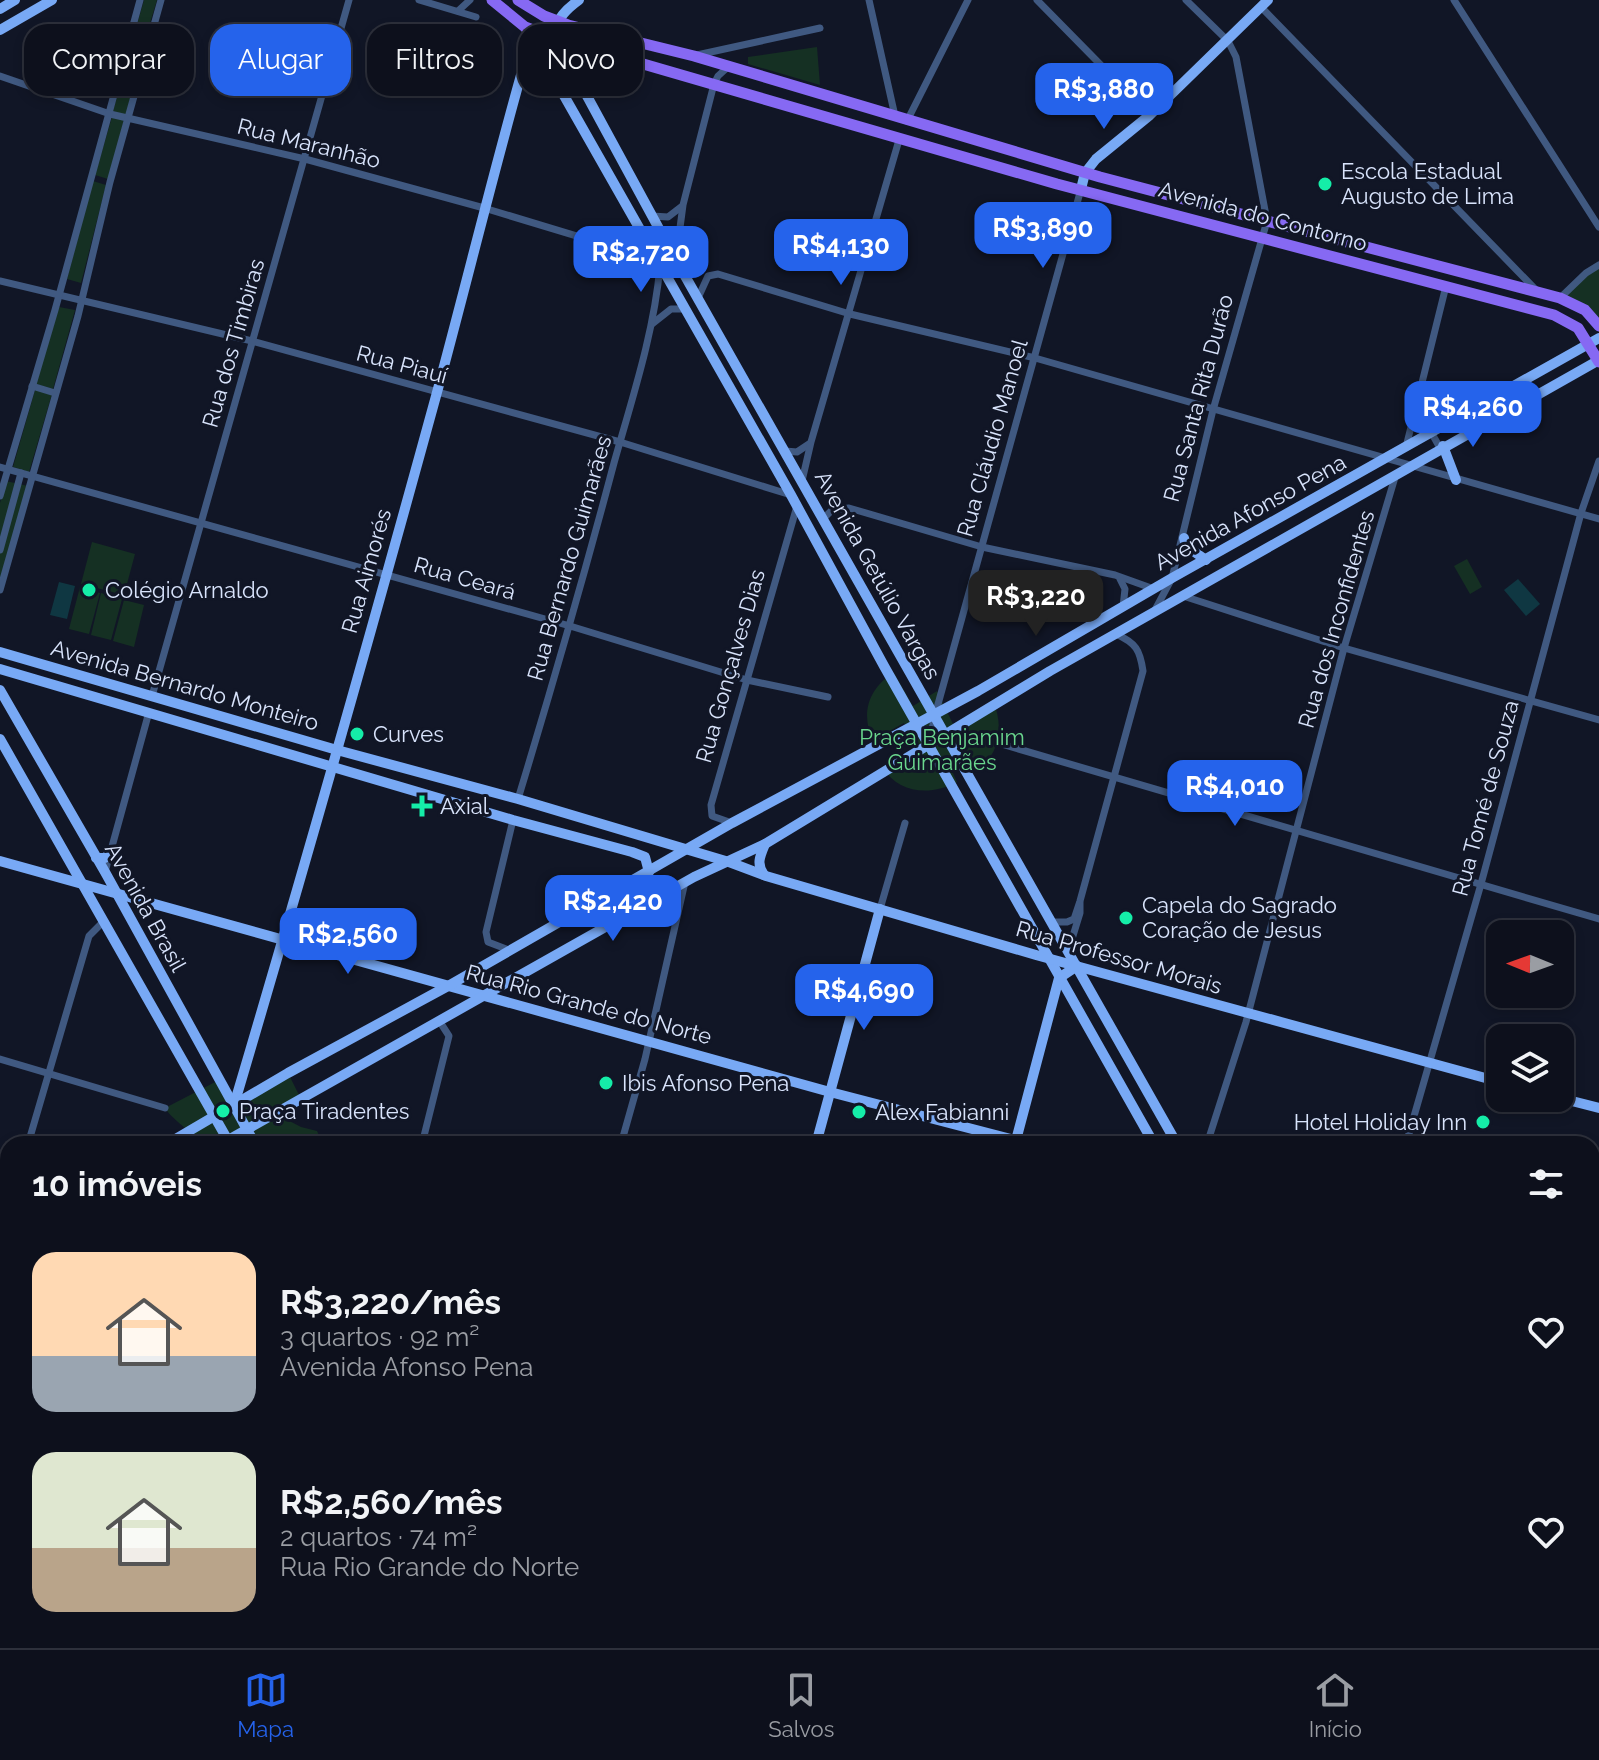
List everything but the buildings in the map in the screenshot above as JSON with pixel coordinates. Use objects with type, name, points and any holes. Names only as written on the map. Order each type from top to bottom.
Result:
[{"type":"main road","points":[[0,9],[15,0]]},
{"type":"main road","points":[[0,30],[52,0]]},
{"type":"main road","name":"Avenida do Contorno","points":[[492,0],[521,24]]},
{"type":"main road","name":"Avenida do Contorno","points":[[518,0],[557,22],[729,66],[1085,173],[1560,298],[1585,310],[1599,326]]},
{"type":"main road","points":[[557,22],[579,0]]},
{"type":"main road","points":[[1081,189],[1085,173],[1096,159],[1150,115],[1265,4]]},
{"type":"main road","name":"Avenida do Contorno","points":[[643,64],[899,140],[1554,315],[1594,341],[1599,361]]},
{"type":"main road","name":"Rua Aimorés","points":[[234,1105],[333,767],[518,86]]},
{"type":"main road","name":"Avenida Getúlio Vargas","points":[[564,96],[1149,1136]]},
{"type":"main road","name":"Avenida Getúlio Vargas","points":[[588,96],[676,260],[1173,1136]]},
{"type":"main road","points":[[645,240],[652,233],[652,216]]},
{"type":"main road","points":[[673,287],[676,260]]},
{"type":"main road","name":"Avenida Afonso Pena","points":[[181,1136],[732,823],[935,715],[1594,341]]},
{"type":"main road","name":"Avenida Afonso Pena","points":[[236,1136],[685,882],[765,844],[1181,595],[1599,361]]},
{"type":"main road","points":[[1442,447],[1456,480]]},
{"type":"main road","points":[[1184,538],[1186,546],[1206,560]]},
{"type":"main road","name":"Avenida Bernardo Monteiro","points":[[0,652],[729,862]]},
{"type":"main road","name":"Avenida Bernardo Monteiro","points":[[0,669],[632,852]]},
{"type":"main road","name":"Avenida Brasil","points":[[0,690],[251,1136]]},
{"type":"main road","name":"Avenida Brasil","points":[[0,739],[222,1136]]},
{"type":"main road","points":[[637,835],[632,852],[645,857],[649,872]]},
{"type":"main road","points":[[765,844],[759,868],[766,876]]},
{"type":"main road","points":[[96,858],[105,858],[111,852]]},
{"type":"main road","name":"Rua Rio Grande do Norte","points":[[0,861],[994,1136]]},
{"type":"main road","name":"Rua Professor Morais","points":[[729,862],[766,876],[1048,958],[1486,1078]]},
{"type":"main road","points":[[84,886],[105,872]]},
{"type":"main road","points":[[127,911],[134,899]]},
{"type":"main road","points":[[818,1136],[880,909]]},
{"type":"main road","points":[[1018,1136],[1059,978],[1077,966]]},
{"type":"main road","points":[[422,979],[427,986],[427,998]]},
{"type":"main road","points":[[246,1065],[249,1083],[256,1086],[268,1084]]},
{"type":"main road","points":[[1574,1102],[1599,1108]]},
{"type":"street","points":[[133,24],[140,0]]},
{"type":"street","points":[[154,24],[161,0]]},
{"type":"street","name":"Rua dos Timbiras","points":[[152,696],[349,0]]},
{"type":"street","points":[[419,0],[476,17]]},
{"type":"street","points":[[458,11],[470,0]]},
{"type":"street","points":[[869,0],[901,119]]},
{"type":"street","points":[[901,119],[968,0]]},
{"type":"street","points":[[1037,0],[1150,115]]},
{"type":"street","points":[[1186,0],[1228,41],[1236,57],[1267,221]]},
{"type":"street","points":[[1454,0],[1599,227]]},
{"type":"street","points":[[1265,4],[1539,293]]},
{"type":"street","points":[[694,56],[820,28]]},
{"type":"street","points":[[676,260],[683,205],[714,84],[729,66]]},
{"type":"street","name":"Rua Maranhão","points":[[0,76],[110,114],[305,159],[484,208],[658,263]]},
{"type":"street","points":[[0,496],[4,468],[32,386],[115,96]]},
{"type":"street","points":[[0,590],[81,302],[133,96]]},
{"type":"street","points":[[802,481],[899,140]]},
{"type":"street","points":[[91,177],[110,182]]},
{"type":"street","name":"Rua Cláudio Manoel","points":[[929,744],[1081,189]]},
{"type":"street","points":[[652,216],[671,216],[683,205]]},
{"type":"street","name":"Rua Santa Rita Durão","points":[[1153,613],[1172,578],[1184,538],[1213,410],[1267,221]]},
{"type":"street","name":"Rua Maranhão","points":[[608,246],[645,240]]},
{"type":"street","name":"Rua Bernardo Guimarães","points":[[518,799],[570,626],[620,442],[650,326],[658,263]]},
{"type":"street","points":[[1560,298],[1599,265]]},
{"type":"street","points":[[698,298],[708,276],[718,274],[850,314],[1035,358],[1599,519]]},
{"type":"street","name":"Rua Piauí","points":[[0,281],[252,341],[620,442],[791,495]]},
{"type":"street","points":[[1406,447],[1446,286]]},
{"type":"street","points":[[650,326],[671,309],[686,309]]},
{"type":"street","points":[[32,386],[55,393]]},
{"type":"street","points":[[1416,405],[1442,447]]},
{"type":"street","points":[[785,451],[797,452],[811,442]]},
{"type":"street","name":"Rua Tomé de Souza","points":[[1408,1136],[1481,884],[1581,513],[1599,461]]},
{"type":"street","name":"Rua Ceará","points":[[4,468],[570,626],[747,680],[828,697]]},
{"type":"street","points":[[0,550],[21,473]]},
{"type":"street","name":"Rua dos Inconfidentes","points":[[1210,1136],[1248,1014],[1344,648],[1396,474]]},
{"type":"street","name":"Rua Gonçalves Dias","points":[[732,823],[712,816],[711,805],[797,506]]},
{"type":"street","points":[[824,518],[832,510],[849,508],[982,547],[1115,575],[1154,589]]},
{"type":"street","points":[[1115,575],[1124,582],[1123,607]]},
{"type":"street","points":[[1181,595],[1344,648],[1599,720]]},
{"type":"street","points":[[1051,922],[1074,919],[1143,671],[1140,652],[1133,642],[1116,634]]},
{"type":"street","points":[[105,872],[149,712]]},
{"type":"street","points":[[998,743],[1599,919]]},
{"type":"street","points":[[509,950],[488,942],[486,932],[513,820]]},
{"type":"street","points":[[880,909],[905,823]]},
{"type":"street","points":[[623,1136],[645,1059],[646,1040],[685,882]]},
{"type":"street","points":[[1068,952],[1080,913],[1080,901]]},
{"type":"street","points":[[30,1136],[89,936],[103,922]]},
{"type":"street","points":[[424,1136],[449,1036],[440,1022]]},
{"type":"street","points":[[0,1059],[165,1108]]},
{"type":"green space","points":[[144,0],[157,0],[150,24],[137,24]]},
{"type":"green space","points":[[817,47],[820,85],[748,64],[748,57]]},
{"type":"green space","points":[[117,96],[131,96],[126,115],[113,111]]},
{"type":"green space","points":[[112,117],[124,120],[108,179],[95,175]]},
{"type":"green space","points":[[93,181],[106,185],[81,283],[67,279]]},
{"type":"green space","points":[[1599,266],[1599,318],[1565,297],[1586,274]]},
{"type":"green space","points":[[59,307],[75,310],[53,389],[36,384]]},
{"type":"green space","points":[[35,390],[52,394],[29,472],[13,467]]},
{"type":"green space","points":[[6,481],[28,486],[0,582],[0,503]]},
{"type":"green space","points":[[92,542],[135,554],[124,595],[81,584]]},
{"type":"green space","points":[[1467,559],[1482,587],[1470,594],[1454,566]]},
{"type":"green space","points":[[80,587],[100,593],[89,634],[69,629]]},
{"type":"green space","points":[[101,593],[122,599],[111,640],[91,635]]},
{"type":"green space","points":[[124,600],[144,605],[134,647],[113,641]]},
{"type":"green space","name":"Praça Benjamim Guimarães","points":[[894,673],[913,706],[937,691],[953,724],[993,701],[998,720],[998,739],[984,764],[976,771],[971,762],[953,773],[957,782],[926,791],[906,787],[889,776],[882,767],[917,748],[904,723],[873,740],[869,730],[869,702],[878,686]]},
{"type":"green space","name":"Praça Tiradentes","points":[[288,1073],[300,1097],[276,1114],[301,1127],[317,1131],[319,1136],[192,1136],[165,1108],[219,1080],[234,1105]]},
{"type":"water","points":[[1518,579],[1540,604],[1526,616],[1504,590]]},
{"type":"water","points":[[59,582],[75,586],[67,619],[50,615]]},
{"type":"place","name":"Escola Estadual Augusto de Lima","points":[[1325,184]]},
{"type":"place","name":"Colégio Arnaldo","points":[[89,590]]},
{"type":"place","name":"Curves","points":[[357,734]]},
{"type":"place","name":"Axial","points":[[422,806]]},
{"type":"place","name":"Capela do Sagrado Coração de Jesus","points":[[1126,918]]},
{"type":"place","name":"Ibis Afonso Pena","points":[[606,1083]]},
{"type":"place","name":"Praça Tiradentes","points":[[223,1111]]},
{"type":"place","name":"Alex Fabianni","points":[[859,1112]]},
{"type":"place","name":"Hotel Holiday Inn","points":[[1483,1122]]}]
